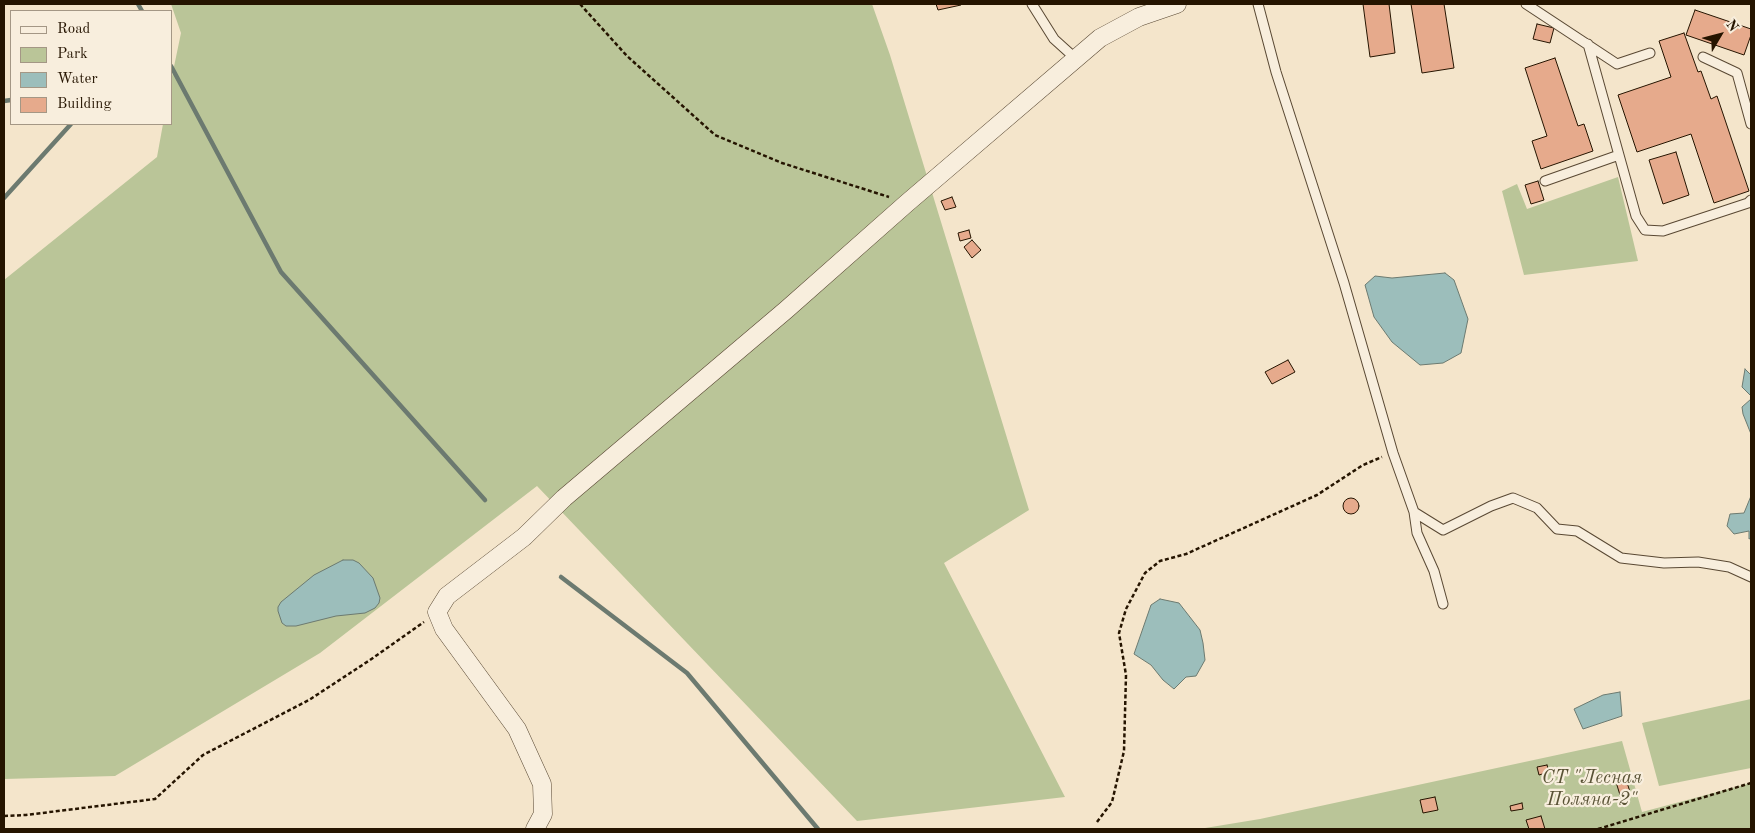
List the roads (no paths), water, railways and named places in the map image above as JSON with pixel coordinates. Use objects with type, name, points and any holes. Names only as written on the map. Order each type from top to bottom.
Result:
[{"type":"street","points":[[535,829],[543,814],[542,784],[517,729],[444,630],[438,612],[447,596],[524,537],[564,498],[1100,38],[1139,16],[1177,4]]},
{"type":"lane","points":[[1032,4],[1054,39],[1076,58]]},
{"type":"lane","points":[[1258,4],[1276,72],[1344,283],[1393,453],[1414,512],[1417,533],[1434,571],[1443,604]]},
{"type":"lane","points":[[1526,4],[1616,64],[1650,53]]},
{"type":"lane","points":[[1588,44],[1636,216],[1645,230],[1663,231],[1748,203],[1751,200]]},
{"type":"lane","points":[[1703,57],[1736,74],[1751,124]]},
{"type":"lane","points":[[1545,181],[1619,155]]},
{"type":"lane","points":[[1414,512],[1443,530],[1491,506],[1513,498],[1538,508],[1557,529],[1577,531],[1621,558],[1664,564],[1706,564],[1729,567],[1751,577]]},
{"type":"water","points":[[1445,273],[1454,280],[1468,319],[1461,353],[1443,363],[1420,365],[1392,342],[1374,317],[1365,285],[1375,276],[1392,278]]},
{"type":"water","points":[[1745,369],[1751,375],[1751,396],[1742,387]]},
{"type":"water","points":[[1751,399],[1751,434],[1742,407]]},
{"type":"water","points":[[1751,496],[1751,538],[1749,539],[1749,531],[1734,534],[1727,526],[1730,514],[1744,513]]},
{"type":"water","points":[[343,560],[353,560],[359,563],[373,578],[380,598],[375,608],[365,613],[336,616],[296,626],[286,626],[282,623],[278,611],[281,602],[314,575]]},
{"type":"water","points":[[1160,599],[1179,603],[1200,630],[1203,643],[1205,660],[1196,676],[1186,677],[1174,689],[1163,680],[1151,665],[1134,654],[1151,605]]},
{"type":"water","points":[[1620,692],[1622,716],[1583,729],[1574,709],[1603,695]]},
{"type":"waterway","points":[[138,4],[141,10]]},
{"type":"waterway","points":[[172,68],[281,272],[485,500]]},
{"type":"waterway","points":[[4,101],[10,100]]},
{"type":"waterway","points":[[4,198],[70,125]]},
{"type":"waterway","points":[[561,577],[687,673],[818,829]]},
{"type":"park label","name":"СТ \"Лесная Поляна-2\"","points":[[1592,789]]}]
